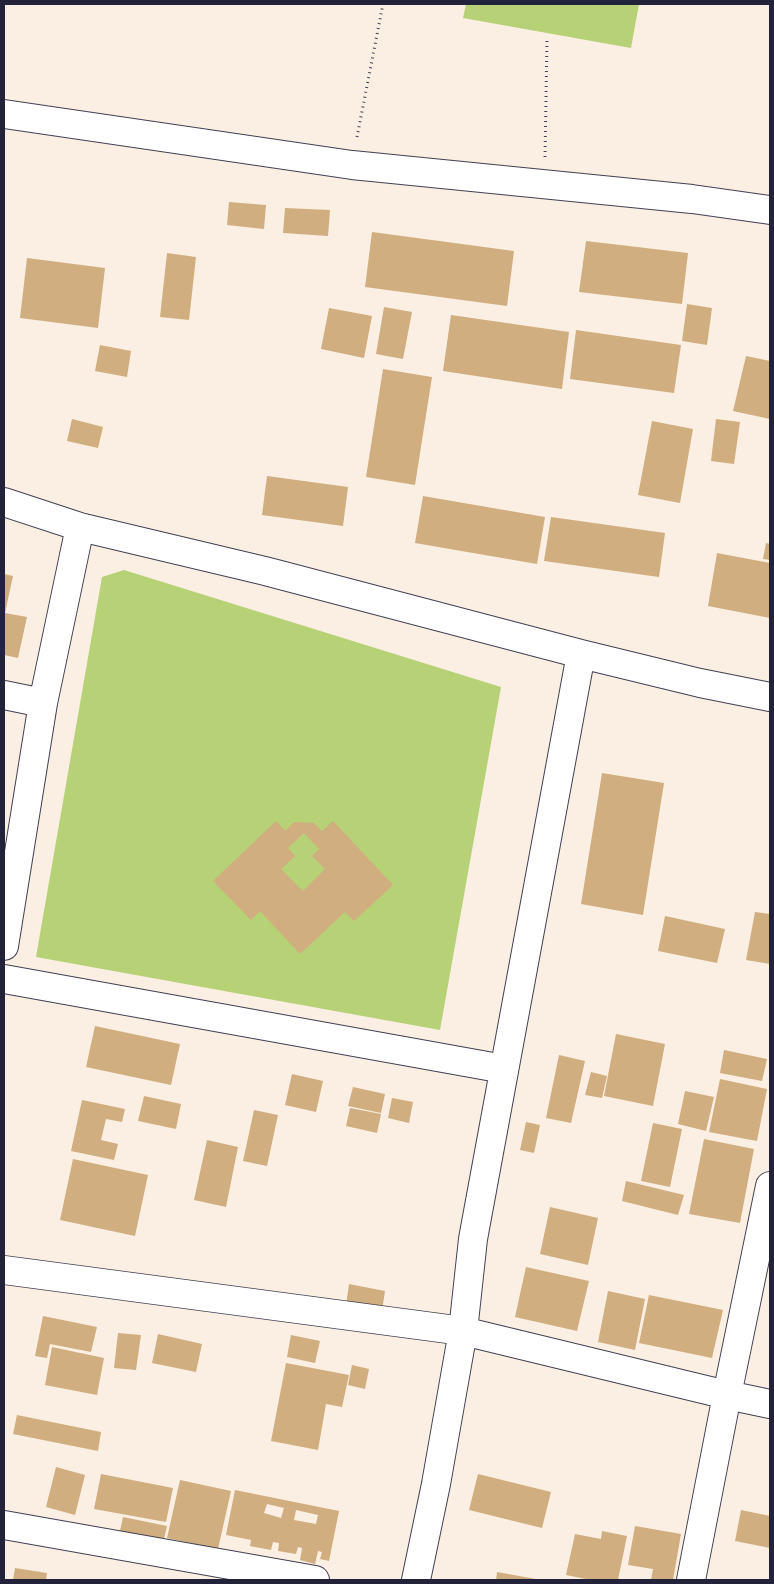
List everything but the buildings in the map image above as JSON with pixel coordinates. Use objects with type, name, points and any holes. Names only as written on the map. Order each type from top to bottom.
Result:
[{"type":"street","points":[[4,114],[352,164],[692,199],[770,210]]},
{"type":"street","points":[[4,502],[80,528],[264,571],[581,654],[700,683],[770,697]]},
{"type":"street","points":[[4,946],[43,703],[80,528]]},
{"type":"street","points":[[416,1580],[436,1484],[463,1331],[473,1239],[581,654]]},
{"type":"street","points":[[4,695],[43,703]]},
{"type":"street","points":[[4,979],[504,1069]]},
{"type":"street","points":[[691,1580],[770,1186]]},
{"type":"street","points":[[4,1270],[463,1331],[770,1404]]},
{"type":"street","points":[[4,1525],[315,1580]]},
{"type":"path","points":[[352,164],[383,4]]},
{"type":"path","points":[[545,183],[547,39]]},
{"type":"green space","points":[[466,4],[639,4],[631,48],[463,18]]},
{"type":"green space","points":[[124,570],[501,687],[440,1030],[36,957],[102,577]]}]
